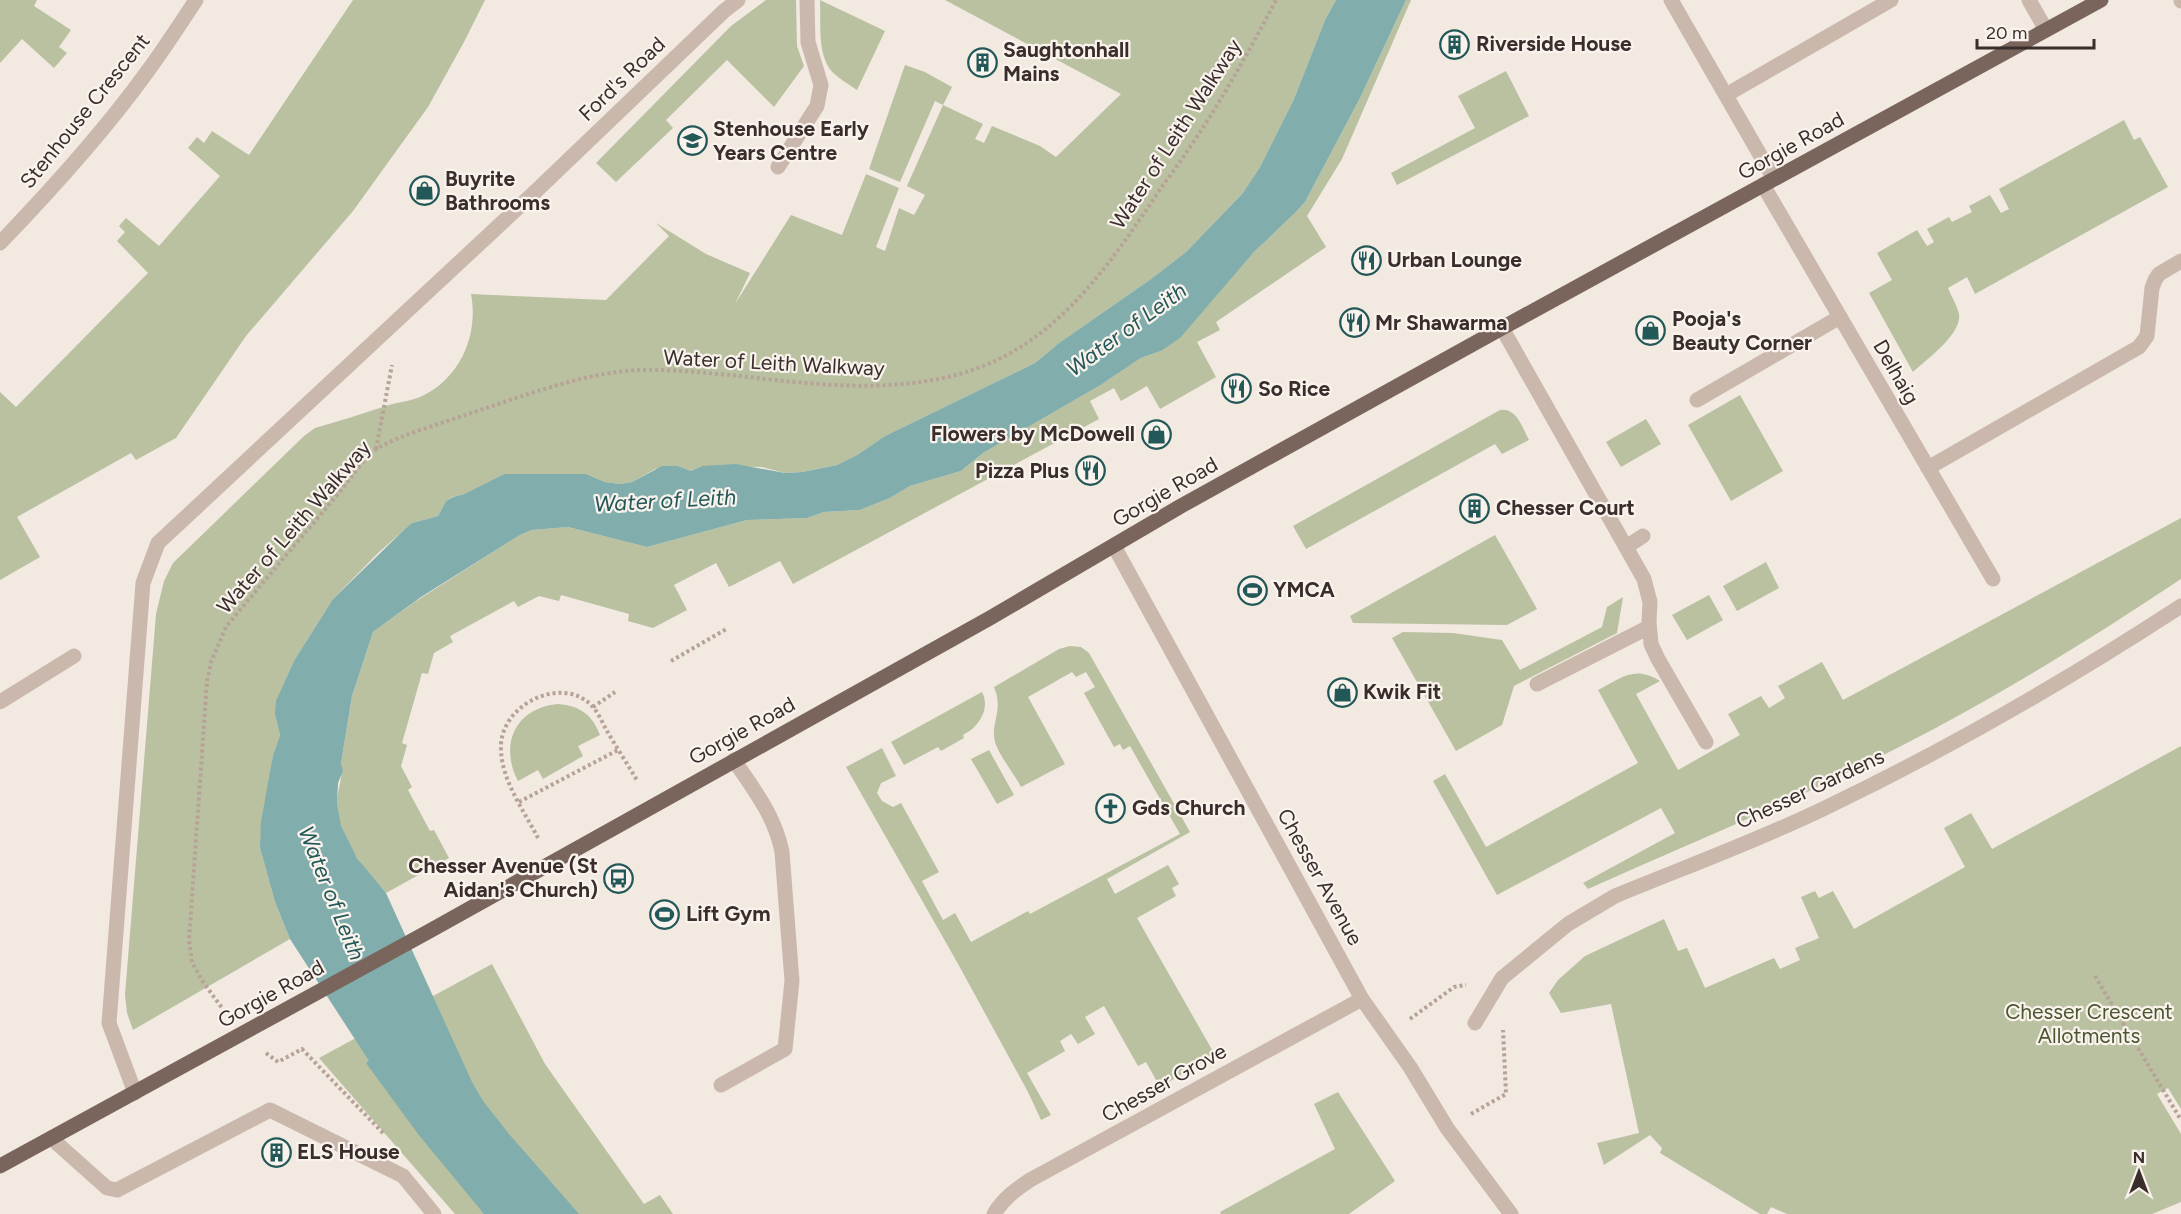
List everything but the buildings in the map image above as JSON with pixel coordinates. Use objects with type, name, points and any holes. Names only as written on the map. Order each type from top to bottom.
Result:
[{"type":"main road","name":"Gorgie Road","points":[[0,1166],[426,933],[1114,546],[1181,506],[2101,0]]},
{"type":"street","name":"Stenhouse Crescent","points":[[0,243],[48,193],[104,127],[146,73],[196,0]]},
{"type":"street","name":"Ford's Road","points":[[135,1093],[109,1023],[143,583],[158,543],[738,0]]},
{"type":"street","points":[[778,167],[817,106],[821,85],[808,42],[807,0]]},
{"type":"street","name":"Delhaig","points":[[1671,0],[1726,95],[1840,317],[1993,579]]},
{"type":"street","points":[[1726,95],[1869,21],[1892,0]]},
{"type":"street","points":[[2029,0],[2046,30]]},
{"type":"street","points":[[1928,468],[2139,347],[2147,336],[2152,288],[2155,280],[2159,274],[2181,261]]},
{"type":"street","points":[[1697,400],[1840,317]]},
{"type":"street","points":[[1502,328],[1644,579],[1648,591],[1651,644],[1686,716],[1706,742]]},
{"type":"street","points":[[1626,547],[1643,536]]},
{"type":"street","name":"Chesser Avenue","points":[[1114,546],[1362,999],[1410,1067],[1447,1128],[1511,1214]]},
{"type":"street","name":"Chesser Gardens","points":[[1475,1023],[1502,978],[1541,944],[1588,911],[1615,896],[1823,809],[1910,766],[2058,684],[2181,606]]},
{"type":"street","points":[[1537,684],[1649,627]]},
{"type":"street","points":[[0,702],[74,656]]},
{"type":"street","points":[[721,1085],[785,1049],[792,981],[779,836],[767,809],[734,760]]},
{"type":"street","name":"Chesser Grove","points":[[994,1214],[999,1204],[1030,1180],[1362,999]]},
{"type":"street","points":[[51,1138],[107,1188],[117,1190],[270,1110],[403,1176],[434,1214]]},
{"type":"path","name":"Water of Leith Walkway","points":[[390,1140],[302,1048],[278,1062],[241,1034],[203,982],[192,962],[189,940],[207,681],[211,662],[226,627],[376,449],[427,428],[544,390],[599,375],[649,370],[826,384],[904,385],[957,376],[1005,356],[1061,316],[1083,293],[1132,231],[1189,150],[1235,76],[1276,0]]},
{"type":"path","points":[[376,449],[401,316]]},
{"type":"path","points":[[671,661],[728,628]]},
{"type":"path","points":[[593,707],[615,692]]},
{"type":"path","points":[[551,863],[506,776],[500,749],[505,724],[520,707],[540,696],[560,694],[578,696],[593,707],[652,806]]},
{"type":"path","points":[[519,802],[618,750]]},
{"type":"path","points":[[2095,976],[2181,1120]]},
{"type":"green space","points":[[0,0],[37,0],[34,6],[71,30],[59,47],[67,53],[54,68],[22,39],[0,63]]},
{"type":"green space","points":[[353,0],[485,0],[428,107],[353,211],[246,336],[176,438],[136,460],[131,453],[17,517],[40,557],[0,580],[0,392],[16,407],[148,273],[117,241],[125,232],[119,226],[126,218],[159,246],[220,176],[188,148],[197,137],[204,143],[212,131],[249,155]]},
{"type":"green space","points":[[766,0],[796,0],[797,46],[804,66],[774,107],[727,60],[666,120],[673,128],[616,182],[596,163],[731,26]]},
{"type":"green space","points":[[820,0],[885,31],[857,90],[835,74],[823,55]]},
{"type":"green space","points":[[945,0],[1336,0],[1325,20],[1294,99],[1260,167],[1242,194],[1186,252],[1059,343],[1035,363],[885,436],[837,465],[785,473],[762,467],[702,466],[691,471],[678,466],[655,469],[632,482],[620,484],[605,482],[586,474],[504,474],[464,494],[452,497],[446,501],[438,516],[412,523],[378,553],[333,599],[295,659],[275,715],[280,735],[273,755],[260,848],[275,902],[290,939],[133,1030],[127,1013],[125,995],[156,614],[164,581],[173,563],[315,428],[416,398],[434,389],[446,379],[464,354],[469,340],[473,309],[471,294],[606,300],[669,236],[656,223],[706,254],[750,273],[735,304],[791,215],[842,235],[866,174],[899,188],[876,247],[885,251],[899,208],[914,215],[925,195],[907,186],[943,105],[983,124],[975,139],[984,143],[992,126],[1040,146],[1056,157],[1121,94]]},
{"type":"green space","points":[[1406,0],[1411,0],[1342,159],[1307,216],[1326,247],[1216,322],[1220,330],[1197,342],[1216,377],[1160,409],[1147,386],[1121,401],[1114,388],[1090,401],[1099,419],[793,584],[780,561],[729,587],[716,563],[674,585],[687,610],[653,628],[628,621],[629,614],[561,595],[559,601],[539,596],[518,607],[514,601],[450,636],[453,642],[434,653],[428,674],[422,673],[402,743],[407,745],[401,766],[412,787],[408,790],[430,831],[434,830],[449,858],[386,893],[353,852],[338,817],[337,804],[352,696],[373,632],[416,601],[520,535],[532,530],[568,527],[647,547],[747,520],[807,518],[824,512],[860,510],[890,498],[910,486],[961,471],[983,453],[1099,386],[1141,358],[1161,351],[1253,253],[1305,202],[1360,98]]},
{"type":"green space","points":[[905,65],[925,72],[952,87],[943,105],[935,101],[900,182],[869,169]]},
{"type":"green space","points":[[1506,71],[1529,116],[1397,185],[1391,173],[1475,128],[1458,96]]},
{"type":"green space","points":[[2124,120],[2134,140],[2140,137],[2168,187],[1975,294],[1967,277],[1948,288],[1959,314],[1955,330],[1942,346],[1913,372],[1869,293],[1892,280],[1877,253],[1917,230],[1927,246],[1934,242],[1927,229],[1949,217],[1952,222],[1972,212],[1969,206],[1990,195],[2001,213],[2009,209],[1999,189]]},
{"type":"green space","points":[[1740,395],[1783,471],[1731,501],[1688,425]]},
{"type":"green space","points":[[1500,410],[1506,410],[1515,415],[1529,440],[1502,454],[1495,444],[1306,549],[1293,526]]},
{"type":"green space","points":[[1646,419],[1661,444],[1621,467],[1606,442]]},
{"type":"green space","points":[[2181,518],[2181,579],[2079,645],[1974,707],[1864,764],[1588,889],[1583,883],[1675,833],[1661,808],[1497,895],[1433,781],[1445,774],[1486,847],[1638,763],[1598,690],[1621,678],[1643,674],[1660,681],[1636,694],[1678,770],[1740,735],[1728,714],[1761,696],[1769,708],[1785,698],[1778,686],[1822,662],[1843,700]]},
{"type":"green space","points":[[1495,535],[1537,609],[1507,625],[1353,623],[1350,616]]},
{"type":"green space","points":[[1766,562],[1779,588],[1737,611],[1723,586]]},
{"type":"green space","points":[[1709,595],[1723,620],[1687,640],[1672,615]]},
{"type":"green space","points":[[1623,597],[1617,633],[1514,686],[1502,725],[1456,751],[1392,638],[1403,632],[1453,633],[1502,640],[1520,670],[1602,627],[1607,607]]},
{"type":"green space","points":[[1070,646],[1081,647],[1089,653],[1190,832],[1107,879],[1115,894],[1168,865],[1179,884],[1172,888],[1176,896],[1137,918],[1215,1055],[1160,1087],[1146,1062],[1138,1066],[1104,1006],[1085,1017],[1095,1034],[1078,1044],[1071,1034],[1060,1041],[1065,1051],[1027,1073],[1051,1115],[1041,1120],[957,962],[846,767],[882,748],[896,776],[881,783],[877,793],[882,801],[893,807],[901,803],[939,872],[922,881],[943,920],[955,913],[971,942],[1028,911],[1030,914],[1180,834],[1130,746],[1123,750],[1120,744],[1114,747],[1084,693],[1095,687],[1086,672],[1076,677],[1072,672],[1028,697],[1065,764],[1021,787],[1003,759],[994,735],[998,703],[994,687],[1059,649]]},
{"type":"green space","points":[[982,692],[984,711],[974,728],[963,735],[964,738],[941,751],[938,747],[904,765],[891,742]]},
{"type":"green space","points":[[558,704],[584,712],[589,716],[600,735],[578,746],[583,756],[543,779],[538,770],[518,781],[512,768],[510,754],[515,730],[531,713],[543,707]]},
{"type":"green space","name":"Chesser Crescent Allotments","points":[[2181,746],[2181,1109],[2168,1088],[2157,1094],[2181,1134],[2181,1202],[2152,1214],[1787,1214],[1771,1207],[1767,1214],[1760,1214],[1660,1153],[1662,1148],[1650,1135],[1604,1165],[1597,1143],[1639,1133],[1611,1004],[1561,1013],[1549,993],[1558,980],[1585,956],[1664,919],[1678,951],[1687,948],[1705,988],[1774,958],[1780,969],[1800,960],[1795,948],[1819,938],[1801,897],[1815,891],[1819,898],[1833,891],[1854,929],[1965,867],[1944,828],[1971,813],[1992,849]]},
{"type":"green space","points":[[989,750],[1014,795],[997,804],[971,759]]},
{"type":"green space","points":[[492,964],[545,1064],[644,1204],[660,1195],[673,1214],[455,1214],[319,1058]]},
{"type":"green space","points":[[1338,1092],[1395,1181],[1349,1214],[1221,1214],[1220,1212],[1335,1149],[1314,1104]]},
{"type":"water","name":"Water of Leith","points":[[1336,0],[1406,0],[1360,98],[1305,202],[1253,253],[1180,338],[1161,351],[1141,358],[1099,386],[983,453],[961,471],[910,486],[890,498],[860,510],[824,512],[807,518],[747,520],[647,547],[568,527],[532,530],[520,535],[421,597],[373,632],[352,696],[341,763],[343,771],[338,783],[337,804],[341,826],[357,858],[386,893],[472,1082],[483,1101],[579,1214],[484,1214],[418,1134],[366,1063],[369,1061],[290,939],[275,902],[260,848],[261,822],[273,755],[280,735],[275,715],[276,701],[295,659],[333,599],[412,523],[438,516],[446,501],[504,474],[586,474],[605,482],[620,484],[632,482],[662,466],[678,466],[691,471],[702,466],[736,464],[785,473],[837,465],[885,436],[1035,363],[1059,343],[1186,252],[1242,194],[1260,167],[1294,99],[1325,20]]},
{"type":"place","name":"Riverside House","points":[[1455,44]]},
{"type":"place","name":"Saughtonhall Mains","points":[[982,62]]},
{"type":"place","name":"Stenhouse Early Years Centre","points":[[692,141]]},
{"type":"place","name":"Buyrite Bathrooms","points":[[424,191]]},
{"type":"place","name":"Urban Lounge","points":[[1366,260]]},
{"type":"place","name":"Mr Shawarma","points":[[1354,323]]},
{"type":"place","name":"Pooja's Beauty Corner","points":[[1651,331]]},
{"type":"place","name":"So Rice","points":[[1237,389]]},
{"type":"place","name":"Flowers by McDowell","points":[[1156,434]]},
{"type":"place","name":"Pizza Plus","points":[[1090,471]]},
{"type":"place","name":"Chesser Court","points":[[1475,508]]},
{"type":"place","name":"YMCA","points":[[1252,590]]},
{"type":"place","name":"Kwik Fit","points":[[1342,692]]},
{"type":"place","name":"Gds Church","points":[[1111,808]]},
{"type":"place","name":"Chesser Avenue (St Aidan's Church)","points":[[619,878]]},
{"type":"place","name":"Lift Gym","points":[[665,914]]},
{"type":"place","name":"ELS House","points":[[276,1152]]}]
